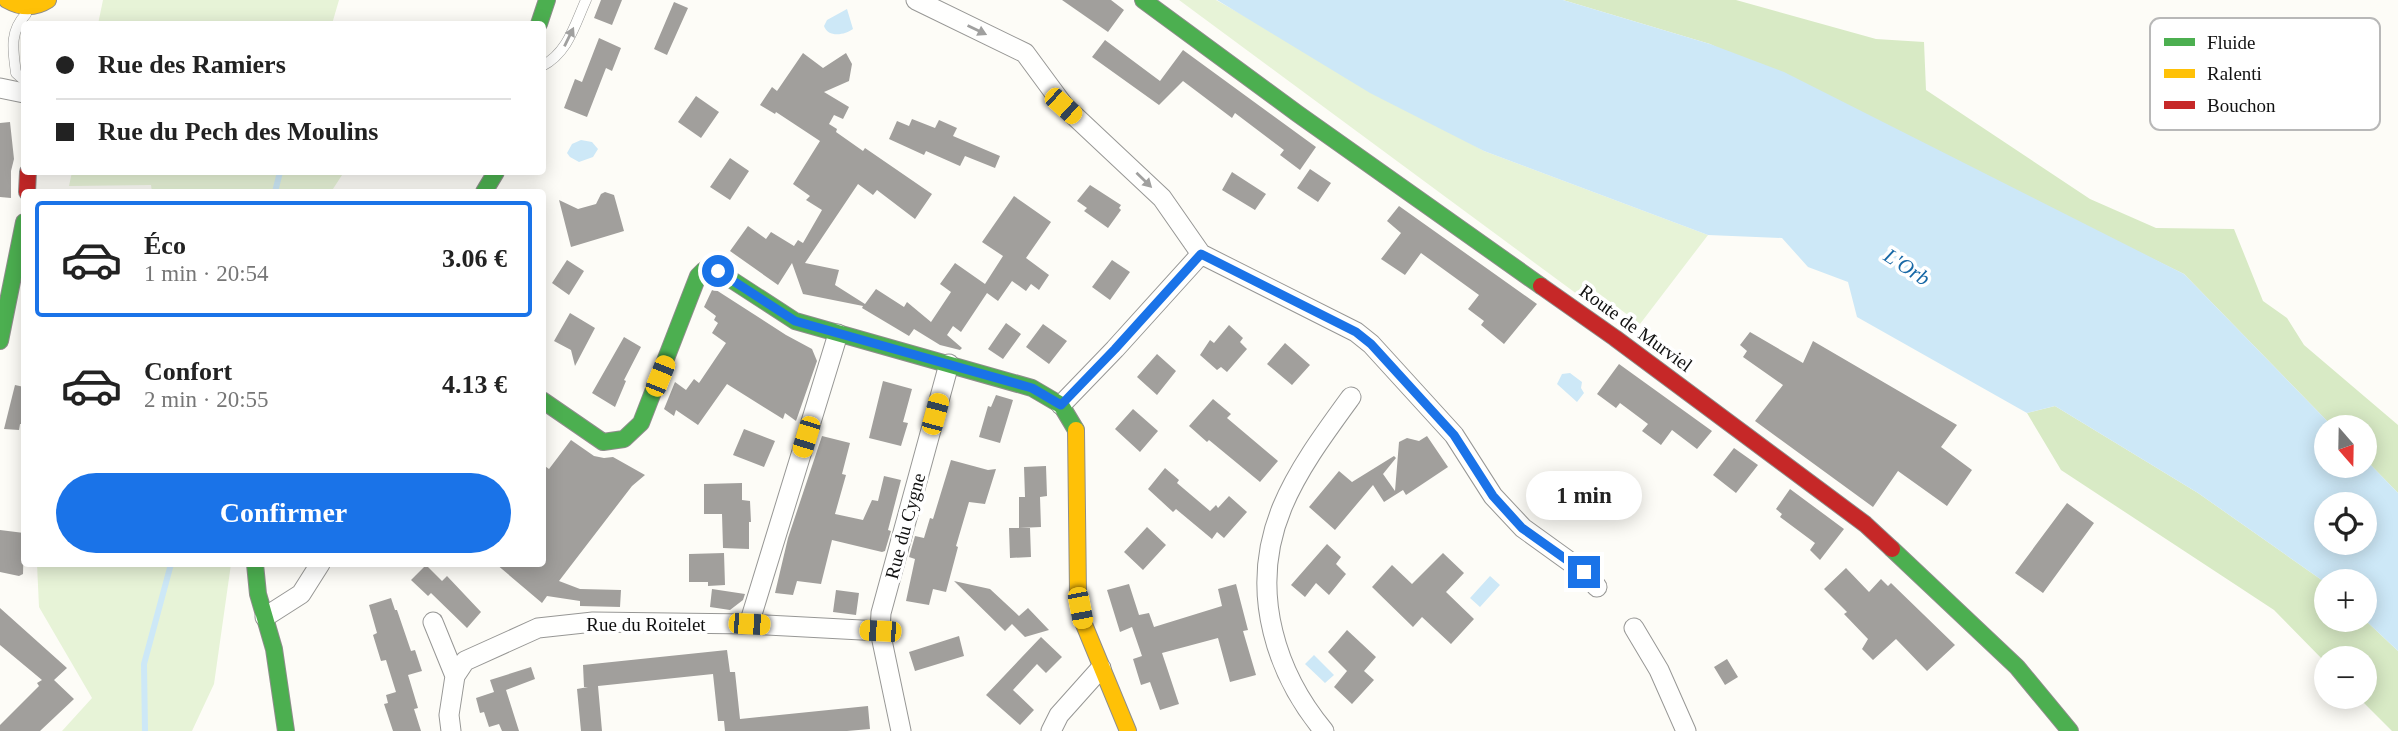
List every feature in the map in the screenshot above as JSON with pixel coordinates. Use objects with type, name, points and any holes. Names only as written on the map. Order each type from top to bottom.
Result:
[{"type":"street","points":[[8,0],[29,17],[46,2]]},
{"type":"street","points":[[528,0],[536,21]]},
{"type":"street","points":[[538,21],[547,0]]},
{"type":"street","points":[[916,0],[1025,53],[1063,106],[1162,198],[1201,254],[1356,332],[1371,344],[1454,435],[1493,496],[1522,528],[1584,572],[1597,587]]},
{"type":"street","name":"Route de Murviel","points":[[1143,0],[1298,114],[1636,354],[1854,516],[2017,667],[2070,731]]},
{"type":"street","points":[[0,88],[21,92]]},
{"type":"street","points":[[0,341],[21,237]]},
{"type":"street","points":[[1061,405],[1201,254]]},
{"type":"street","points":[[546,403],[603,442],[624,439],[641,423],[698,276],[704,270],[718,271],[795,321],[1032,388],[1061,405],[1076,429],[1078,594],[1083,622],[1128,731]]},
{"type":"street","points":[[749,624],[838,334]]},
{"type":"street","name":"Rue du Cygne","points":[[901,731],[880,631],[881,613],[948,364]]},
{"type":"street","points":[[1324,731],[1299,698],[1278,654],[1268,610],[1266,561],[1277,517],[1288,494],[1351,397]]},
{"type":"street","points":[[255,567],[258,594],[274,649],[286,731]]},
{"type":"street","points":[[265,617],[301,594],[318,567]]},
{"type":"street","points":[[433,622],[455,676],[449,715],[451,731]]},
{"type":"street","name":"Rue du Roitelet","points":[[455,676],[466,661],[538,628],[593,622],[749,624],[880,631]]},
{"type":"street","points":[[1634,628],[1659,670],[1686,731]]},
{"type":"street","points":[[1051,731],[1059,715],[1101,668]]},
{"type":"lane","points":[[546,64],[553,61],[566,46],[586,0]]},
{"type":"lane","points":[[21,77],[16,73],[12,39],[19,21],[29,17]]},
{"type":"green space","points":[[103,0],[339,0],[333,21],[99,21]]},
{"type":"green space","points":[[1179,0],[1216,0],[1484,151],[1708,235],[1640,324],[1590,287],[1581,297]]},
{"type":"green space","points":[[1563,0],[1736,0],[1876,39],[1924,42],[1926,90],[2090,199],[2156,228],[2234,229],[2263,301],[2287,318],[2304,345],[2398,425],[2398,493],[2377,471],[2377,415],[2321,415],[2184,274],[1710,44]]},
{"type":"green space","points":[[71,175],[342,175],[333,189],[69,186]]},
{"type":"green space","points":[[2055,406],[2198,493],[2314,575],[2314,632],[2377,631],[2398,651],[2398,731],[2392,731],[2370,709],[2377,709],[2377,646],[2314,646],[2314,651],[2274,610],[2061,470],[2027,413]]},
{"type":"green space","points":[[37,567],[231,567],[214,684],[192,731],[62,731],[92,698],[39,607]]},
{"type":"water","name":"L'Orb","points":[[1217,0],[1563,0],[1710,44],[1784,72],[2184,274],[2321,415],[2314,415],[2314,478],[2377,478],[2377,471],[2398,493],[2398,651],[2377,631],[2377,569],[2314,569],[2314,575],[2198,493],[2055,406],[2027,413],[1857,317],[1848,282],[1808,267],[1782,238],[1708,235],[1484,151],[1370,93]]},
{"type":"water","points":[[847,9],[853,29],[837,34],[826,30],[824,26],[827,20]]},
{"type":"water","points":[[581,140],[592,142],[598,149],[593,157],[579,162],[567,153],[572,144]]},
{"type":"water","points":[[1570,373],[1582,382],[1584,393],[1577,402],[1557,384],[1562,374]]},
{"type":"water","points":[[1490,576],[1500,585],[1480,607],[1470,598]]},
{"type":"water","points":[[1314,655],[1334,675],[1325,683],[1305,664]]},
{"type":"building","points":[[601,0],[622,0],[612,25],[594,18]]},
{"type":"building","points":[[1062,0],[1111,0],[1124,10],[1108,32]]},
{"type":"building","points":[[674,2],[688,8],[667,55],[654,49]]},
{"type":"building","points":[[599,38],[621,48],[612,71],[606,68],[587,117],[564,108],[575,79],[582,82]]},
{"type":"building","points":[[1105,40],[1160,81],[1183,50],[1316,147],[1300,170],[1280,155],[1284,150],[1235,113],[1232,118],[1183,81],[1159,105],[1092,57]]},
{"type":"building","points":[[803,53],[823,68],[846,53],[852,64],[849,81],[824,92],[849,107],[843,119],[834,115],[829,124],[863,151],[865,148],[932,194],[915,219],[877,190],[873,195],[858,184],[805,263],[839,270],[835,285],[865,304],[876,289],[904,307],[907,302],[931,322],[951,292],[940,284],[955,263],[985,284],[1003,256],[982,242],[1014,196],[1051,222],[1026,258],[1049,275],[1039,290],[1031,284],[1026,291],[1012,281],[998,301],[987,293],[961,332],[953,326],[947,335],[962,348],[960,350],[940,345],[914,329],[909,336],[862,308],[863,306],[803,294],[792,263],[778,285],[730,251],[748,226],[766,239],[771,232],[794,246],[798,240],[803,243],[822,210],[806,200],[810,196],[793,184],[820,141],[776,112],[775,114],[760,105],[772,87],[777,91]]},
{"type":"building","points":[[696,96],[719,112],[701,138],[678,122]]},
{"type":"building","points":[[912,119],[935,128],[939,120],[957,128],[953,136],[1000,156],[995,168],[965,156],[960,166],[926,151],[924,155],[889,139],[897,121],[909,126]]},
{"type":"building","points":[[10,122],[14,159],[11,198],[0,197],[0,123]]},
{"type":"building","points":[[730,158],[749,171],[730,200],[710,187]]},
{"type":"building","points":[[1310,169],[1331,183],[1318,202],[1297,188]]},
{"type":"building","points":[[1232,172],[1266,194],[1255,210],[1222,190]]},
{"type":"building","points":[[1090,185],[1121,205],[1121,210],[1108,228],[1084,211],[1087,208],[1077,201]]},
{"type":"building","points":[[605,192],[614,195],[624,231],[571,247],[559,200],[578,209],[596,204]]},
{"type":"building","points":[[1399,206],[1537,304],[1504,344],[1481,325],[1484,321],[1468,309],[1479,295],[1421,253],[1405,275],[1381,259],[1401,233],[1387,221]]},
{"type":"building","points":[[567,260],[584,271],[569,295],[552,283]]},
{"type":"building","points":[[1112,260],[1130,272],[1110,300],[1092,287]]},
{"type":"building","points":[[713,288],[812,349],[817,361],[796,421],[785,413],[783,419],[727,384],[698,425],[676,410],[674,416],[664,409],[675,382],[686,390],[694,379],[699,383],[726,343],[712,333],[718,323],[714,320],[716,316],[704,307]]},
{"type":"building","points":[[570,313],[595,328],[575,366],[571,350],[554,341]]},
{"type":"building","points":[[1006,323],[1021,334],[1003,359],[988,349]]},
{"type":"building","points":[[1043,324],[1067,341],[1049,364],[1026,347]]},
{"type":"building","points":[[1229,325],[1243,338],[1240,342],[1247,349],[1227,372],[1221,367],[1217,370],[1200,355],[1210,340],[1214,343]]},
{"type":"building","points":[[1750,332],[1803,363],[1813,341],[1957,425],[1941,447],[1972,470],[1947,506],[1898,471],[1873,507],[1755,421],[1783,385],[1743,357],[1747,351],[1740,345]]},
{"type":"building","points":[[624,337],[641,347],[624,380],[626,381],[615,407],[592,393]]},
{"type":"building","points":[[1285,343],[1310,365],[1292,385],[1267,364]]},
{"type":"building","points":[[1157,354],[1176,371],[1157,395],[1137,377]]},
{"type":"building","points":[[1619,364],[1712,431],[1697,449],[1672,430],[1661,445],[1642,431],[1648,424],[1620,403],[1616,408],[1597,394]]},
{"type":"building","points":[[883,381],[912,389],[903,422],[908,423],[901,446],[869,438]]},
{"type":"building","points":[[15,385],[21,386],[19,430],[4,429]]},
{"type":"building","points":[[996,395],[1013,400],[1000,443],[979,437],[988,406],[991,407]]},
{"type":"building","points":[[1213,399],[1231,414],[1227,418],[1278,461],[1260,482],[1189,426]]},
{"type":"building","points":[[1133,409],[1158,431],[1140,452],[1115,429]]},
{"type":"building","points":[[744,429],[775,441],[764,467],[733,455]]},
{"type":"building","points":[[822,436],[850,443],[842,474],[846,475],[835,514],[863,520],[872,500],[878,501],[884,476],[901,480],[888,530],[891,531],[885,551],[882,552],[832,540],[821,584],[797,581],[793,595],[775,593],[788,538]]},
{"type":"building","points":[[1427,436],[1448,467],[1406,495],[1403,490],[1384,502],[1373,485],[1335,530],[1309,507],[1339,471],[1352,482],[1394,456],[1396,458],[1383,474],[1395,491],[1399,442],[1407,438],[1419,441]]},
{"type":"building","points":[[571,440],[594,456],[613,457],[645,475],[632,486],[559,581],[580,589],[621,590],[620,607],[580,606],[580,601],[547,596],[542,603],[500,567],[546,567],[546,467],[549,469]]},
{"type":"building","points":[[1734,448],[1758,465],[1736,493],[1713,475]]},
{"type":"building","points":[[951,460],[988,470],[996,469],[985,504],[969,502],[946,592],[933,589],[929,605],[906,601],[915,559],[909,557],[915,536],[924,538],[930,518],[933,519]]},
{"type":"building","points":[[1046,466],[1047,496],[1040,497],[1041,527],[1019,528],[1019,497],[1025,497],[1024,467]]},
{"type":"building","points":[[1165,468],[1179,480],[1177,483],[1210,511],[1216,505],[1218,508],[1229,496],[1247,512],[1224,538],[1217,532],[1212,539],[1176,509],[1173,512],[1148,489]]},
{"type":"building","points":[[742,483],[742,500],[750,501],[749,549],[723,548],[722,514],[704,514],[704,484]]},
{"type":"building","points":[[1790,489],[1844,529],[1820,560],[1810,550],[1815,543],[1780,517],[1782,514],[1776,509]]},
{"type":"building","points":[[2067,503],[2094,523],[2043,593],[2015,573]]},
{"type":"building","points":[[1147,527],[1166,545],[1143,570],[1124,552]]},
{"type":"building","points":[[1009,528],[1030,528],[1031,557],[1010,558]]},
{"type":"building","points":[[0,530],[21,533],[23,574],[19,576],[0,572]]},
{"type":"building","points":[[1327,544],[1341,557],[1336,564],[1346,574],[1329,595],[1316,583],[1305,597],[1291,585]]},
{"type":"building","points":[[724,553],[725,585],[708,586],[708,582],[689,582],[689,554]]},
{"type":"building","points":[[1443,553],[1464,573],[1446,592],[1474,619],[1451,644],[1422,617],[1413,627],[1372,587],[1392,565],[1412,584]]},
{"type":"building","points":[[424,567],[428,567],[442,581],[447,576],[481,612],[467,628],[431,593],[428,596],[411,580]]},
{"type":"building","points":[[1846,568],[1869,592],[1881,579],[1888,586],[1891,583],[1955,645],[1927,671],[1896,639],[1873,660],[1862,649],[1868,639],[1824,589]]},
{"type":"building","points":[[954,581],[990,589],[1019,616],[1028,608],[1049,630],[1025,637],[1012,624],[1005,631]]},
{"type":"building","points":[[1129,584],[1139,615],[1149,613],[1154,627],[1222,606],[1218,589],[1236,584],[1248,630],[1243,631],[1256,675],[1230,682],[1218,638],[1162,653],[1179,704],[1160,710],[1150,682],[1141,685],[1133,659],[1142,656],[1132,627],[1120,632],[1107,590]]},
{"type":"building","points":[[712,589],[745,594],[743,600],[730,610],[710,607]]},
{"type":"building","points":[[836,590],[859,593],[856,615],[833,612]]},
{"type":"building","points":[[391,598],[411,651],[415,650],[422,671],[408,675],[418,708],[414,709],[421,731],[393,731],[384,704],[388,703],[386,695],[396,692],[386,660],[381,661],[373,635],[377,633],[369,605]]},
{"type":"building","points":[[0,608],[67,668],[54,680],[74,699],[40,731],[0,731],[0,725],[42,680],[0,645]]},
{"type":"building","points":[[1347,630],[1376,657],[1364,671],[1374,680],[1352,704],[1334,687],[1347,671],[1328,652]]},
{"type":"building","points":[[959,636],[964,656],[915,671],[909,652]]},
{"type":"building","points":[[1041,637],[1062,657],[1046,673],[1037,664],[1013,690],[1034,710],[1020,725],[986,695]]},
{"type":"building","points":[[727,650],[730,672],[735,672],[740,719],[868,706],[870,729],[725,731],[724,721],[718,721],[713,674],[598,686],[602,731],[581,731],[577,689],[588,687],[584,687],[583,665]]},
{"type":"building","points":[[1727,659],[1738,677],[1725,685],[1714,667]]},
{"type":"building","points":[[531,667],[535,679],[506,690],[519,731],[502,731],[499,724],[489,727],[484,712],[480,713],[476,698],[494,692],[490,680]]},
{"type":"waterway","points":[[276,189],[279,175]]},
{"type":"waterway","points":[[145,731],[144,664],[170,567]]},
{"type":"traffic: fast","points":[[540,21],[547,0]]},
{"type":"traffic: fast","points":[[1143,0],[1298,114],[1541,286]]},
{"type":"traffic: fast","points":[[486,189],[494,175]]},
{"type":"traffic: fast","points":[[0,341],[21,237]]},
{"type":"traffic: fast","points":[[546,403],[603,442],[624,439],[641,423],[698,276],[704,270],[718,271],[795,321],[1032,388],[1061,405],[1076,430]]},
{"type":"traffic: fast","points":[[1892,549],[2017,667],[2070,731]]},
{"type":"traffic: fast","points":[[255,567],[258,594],[274,649],[286,731]]},
{"type":"traffic: slow","points":[[7,0],[28,6],[48,0]]},
{"type":"traffic: slow","points":[[1076,430],[1078,594],[1083,622],[1128,731]]},
{"type":"traffic: jam","points":[[27,189],[28,175]]},
{"type":"traffic: jam","points":[[1541,286],[1865,524],[1892,549]]},
{"type":"route","points":[[718,271],[795,321],[1032,388],[1061,405],[1201,254],[1356,332],[1371,344],[1454,435],[1493,496],[1522,528],[1584,572]]}]
